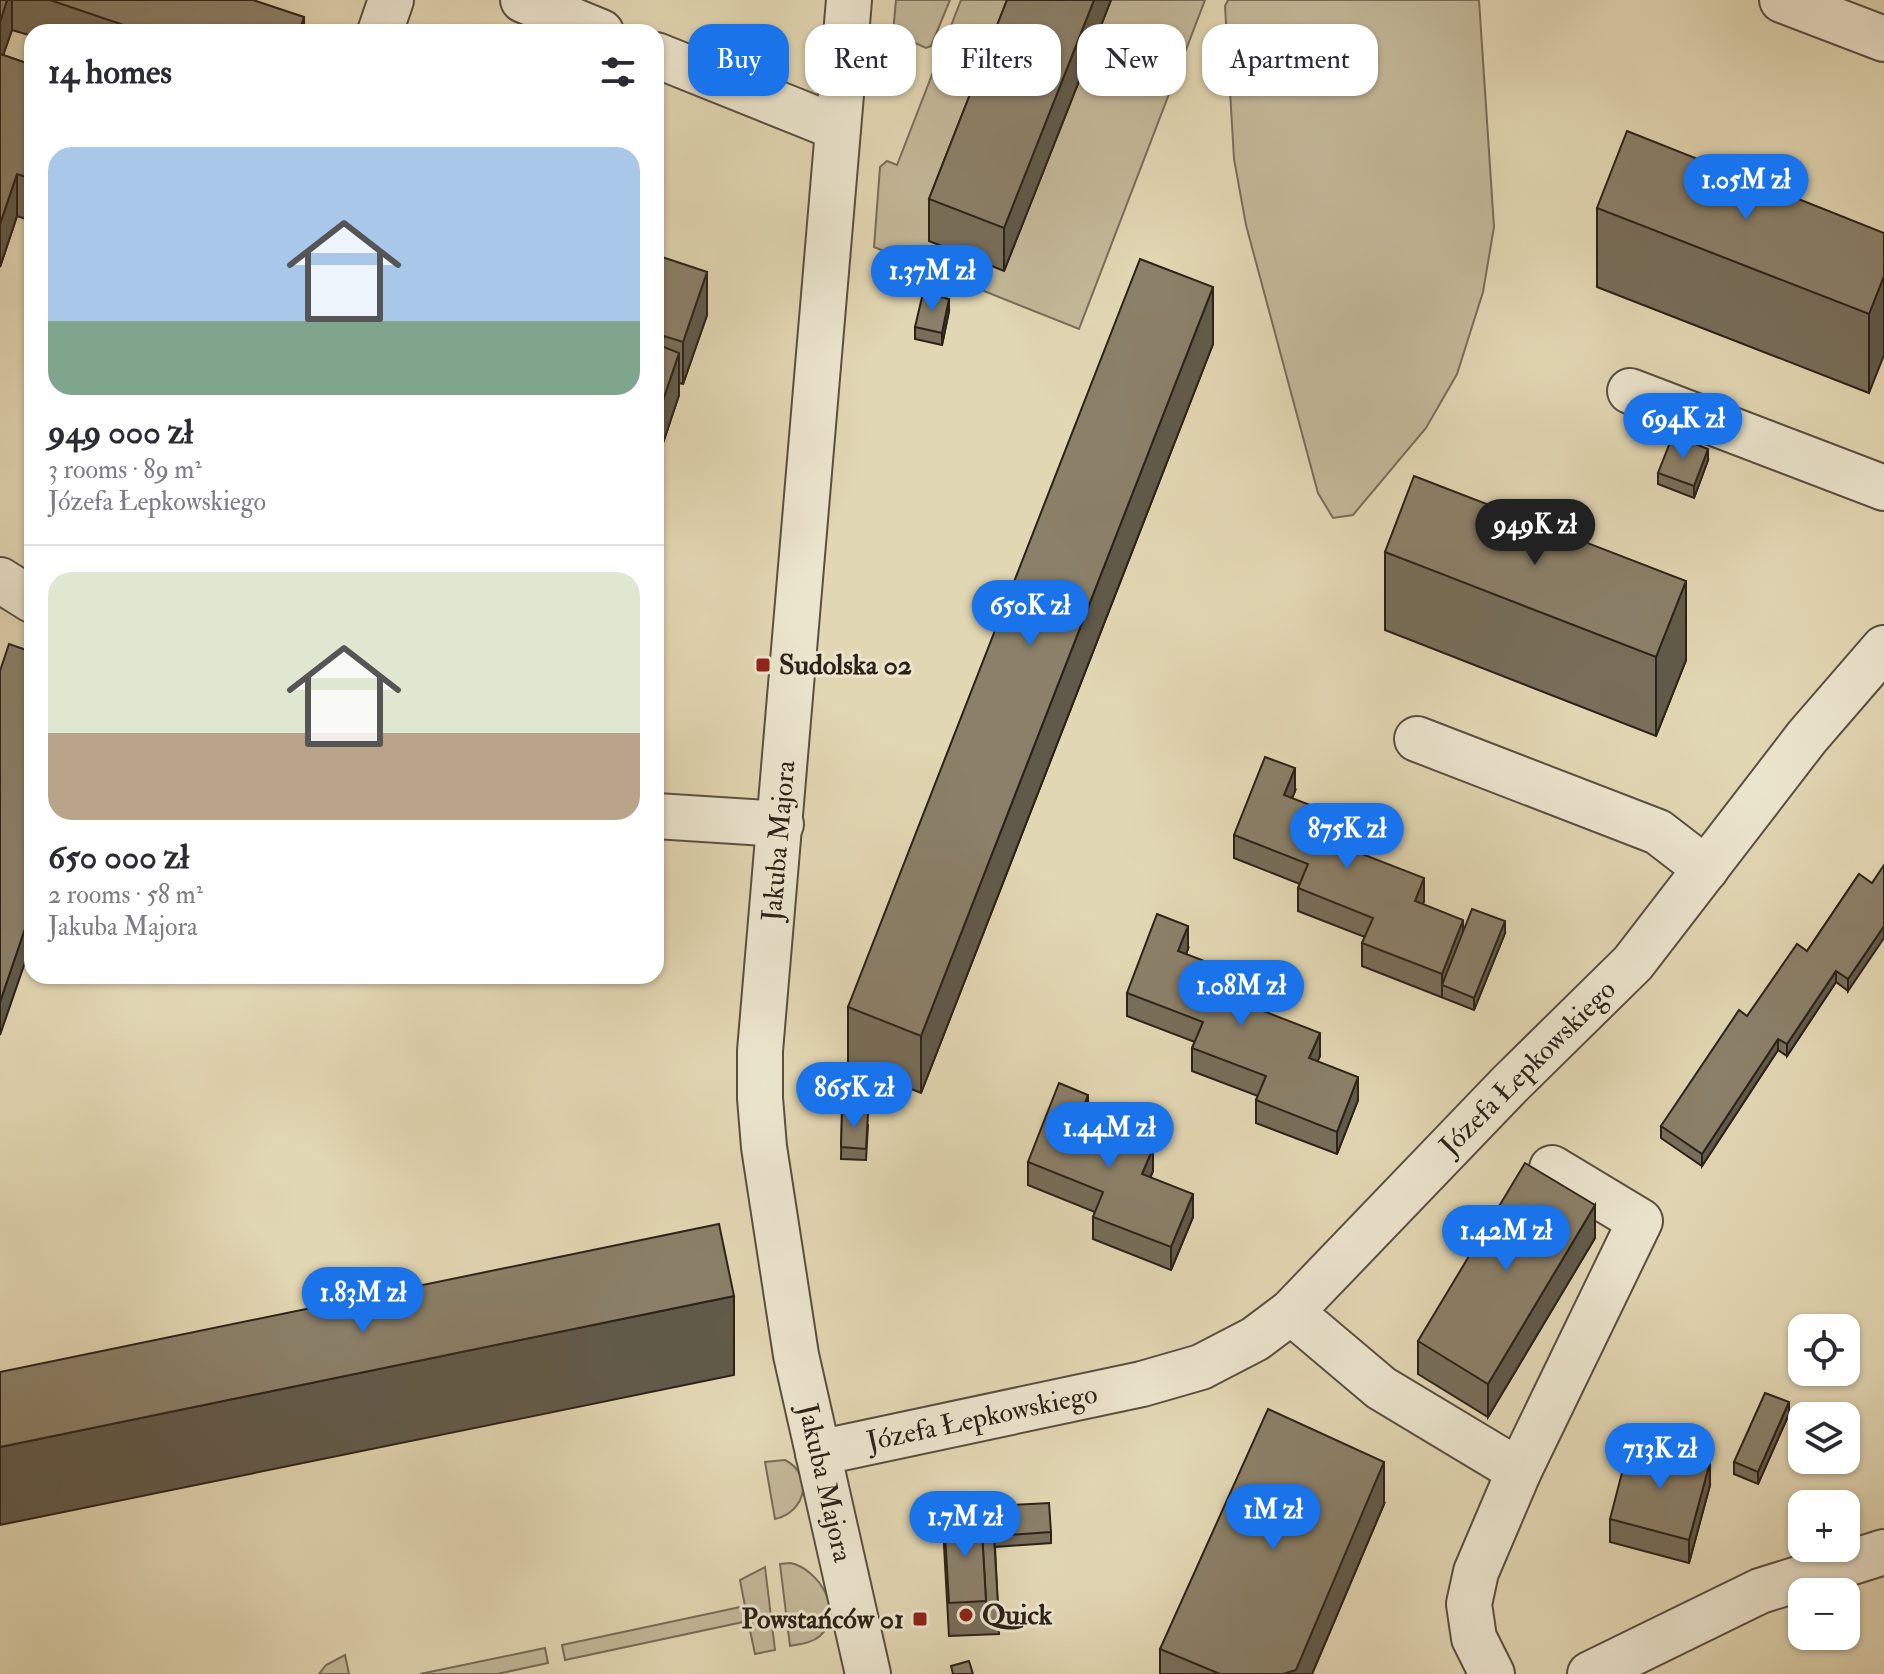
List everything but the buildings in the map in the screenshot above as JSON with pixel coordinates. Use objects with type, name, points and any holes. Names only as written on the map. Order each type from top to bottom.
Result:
[{"type":"street","points":[[383,24],[391,0]]},
{"type":"street","points":[[523,0],[582,24]]},
{"type":"street","name":"Jakuba Majora","points":[[849,0],[760,1051],[760,1098],[764,1147],[796,1355],[868,1674]]},
{"type":"street","points":[[1782,0],[1884,39]]},
{"type":"street","points":[[664,58],[838,128]]},
{"type":"street","points":[[1630,391],[1884,488]]},
{"type":"street","points":[[0,580],[24,595]]},
{"type":"street","name":"Józefa Łepkowskiego","points":[[818,1453],[1142,1384],[1201,1367],[1255,1339],[1291,1312],[1509,1085],[1633,963],[1807,737],[1884,648]]},
{"type":"street","points":[[1417,739],[1658,832],[1706,869]]},
{"type":"street","points":[[664,817],[781,824]]},
{"type":"street","points":[[1492,1674],[1474,1638],[1469,1604],[1476,1572],[1519,1471],[1640,1221],[1552,1168]]},
{"type":"street","points":[[1291,1312],[1381,1388],[1519,1471]]},
{"type":"street","points":[[1590,1674],[1760,1591],[1884,1552]]},
{"type":"shaded area","points":[[896,0],[950,0],[940,24],[932,24],[931,46],[926,48],[916,43],[916,24],[894,24]]},
{"type":"shaded area","points":[[961,0],[1205,0],[1186,50],[1186,24],[1077,24],[1077,96],[1168,96],[1079,329],[874,247],[880,167],[887,161],[897,165],[932,75],[932,96],[1061,96],[1061,24],[952,24]]},
{"type":"shaded area","points":[[1228,0],[1479,0],[1494,227],[1483,292],[1457,374],[1426,428],[1353,515],[1333,518],[1318,493],[1246,225],[1234,159],[1230,96],[1378,96],[1378,24],[1226,24],[1225,6]]},
{"type":"shaded area","points":[[785,1460],[800,1475],[802,1492],[794,1509],[775,1519],[765,1462]]},
{"type":"shaded area","points":[[790,1563],[810,1573],[819,1582],[829,1604],[830,1615],[820,1636],[810,1642],[790,1646],[780,1564]]},
{"type":"shaded area","points":[[765,1567],[775,1650],[755,1654],[748,1621],[565,1660],[562,1645],[745,1606],[740,1580]]},
{"type":"shaded area","points":[[545,1648],[548,1663],[497,1674],[420,1674]]},
{"type":"shaded area","points":[[345,1655],[349,1674],[319,1674],[326,1665]]},
{"type":"place","name":"Sudolska 02","points":[[763,665]]},
{"type":"place","name":"Quick","points":[[966,1615]]},
{"type":"place","name":"Powstańców 01","points":[[920,1619]]}]
